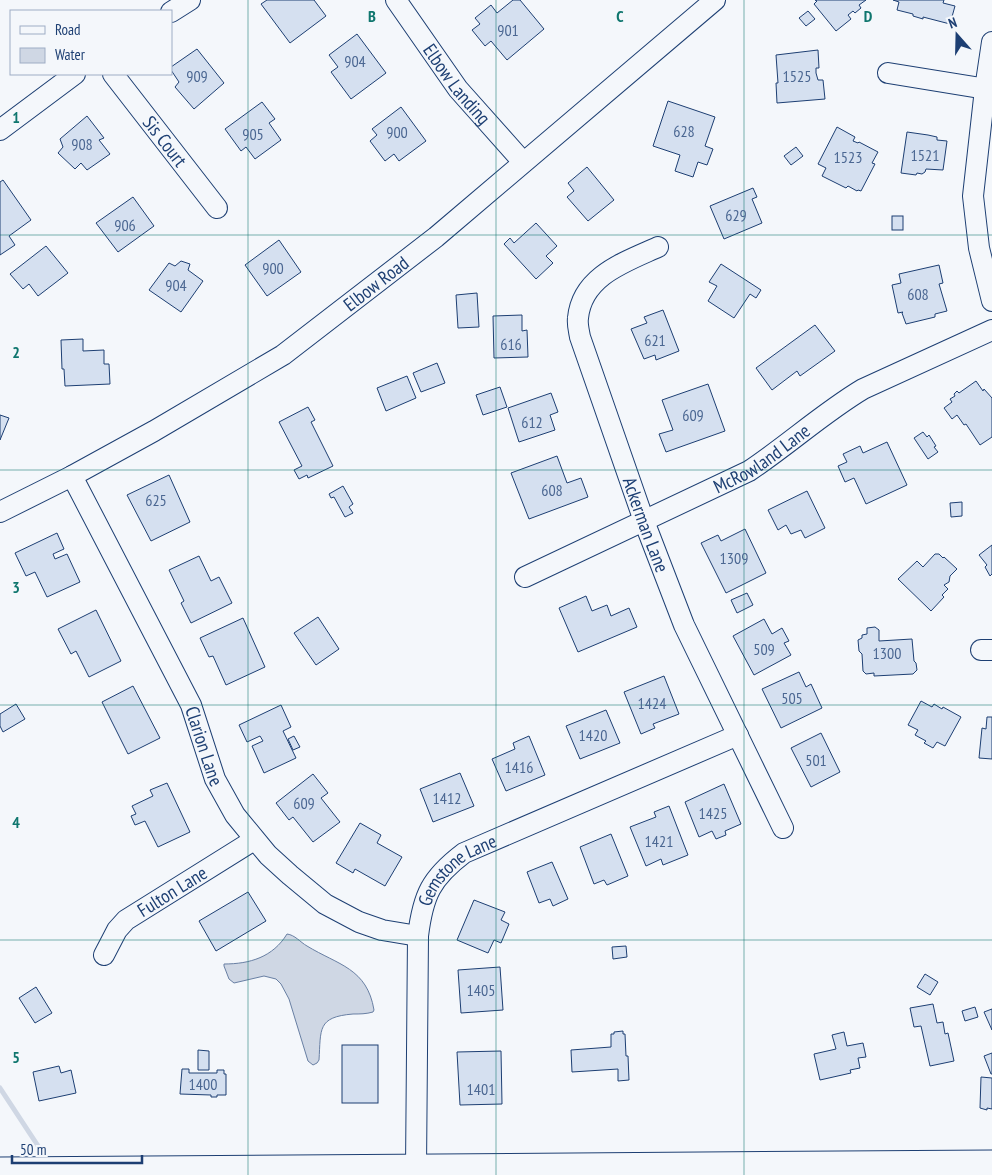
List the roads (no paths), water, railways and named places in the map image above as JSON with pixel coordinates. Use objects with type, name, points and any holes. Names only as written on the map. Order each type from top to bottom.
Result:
[{"type":"main road","points":[[0,1170],[992,1163]]},
{"type":"street","points":[[172,11],[190,0]]},
{"type":"street","name":"Elbow Landing","points":[[396,0],[458,89],[523,162]]},
{"type":"street","name":"Elbow Road","points":[[0,512],[72,476],[154,431],[283,355],[436,237],[714,0]]},
{"type":"street","points":[[992,42],[988,90],[973,196],[979,248],[992,302]]},
{"type":"street","points":[[888,74],[988,90]]},
{"type":"street","points":[[0,130],[74,75]]},
{"type":"street","name":"Sis Court","points":[[115,75],[217,208]]},
{"type":"street","name":"Ackerman Lane","points":[[658,247],[604,273],[590,287],[581,303],[578,319],[580,337],[644,521],[684,625],[783,828]]},
{"type":"street","name":"McRowland Lane","points":[[525,577],[749,471],[770,458],[843,401],[863,389],[992,330]]},
{"type":"street","name":"Clarion Lane","points":[[72,476],[191,706],[215,778],[235,815],[254,840],[290,876],[325,904],[359,922],[382,930],[418,936]]},
{"type":"street","name":"Gemstone Lane","points":[[416,1168],[418,936],[425,897],[433,884],[446,867],[464,853],[738,734]]},
{"type":"street","name":"Fulton Lane","points":[[104,955],[117,930],[126,920],[254,840]]},
{"type":"water","points":[[287,934],[358,976],[365,985],[374,1010],[368,1013],[333,1018],[327,1022],[323,1026],[321,1033],[319,1060],[313,1065],[308,1061],[289,999],[281,984],[276,979],[264,976],[234,983],[229,979],[224,966],[224,964],[252,961],[268,954]]},
{"type":"waterway","points":[[0,1088],[44,1155]]}]
